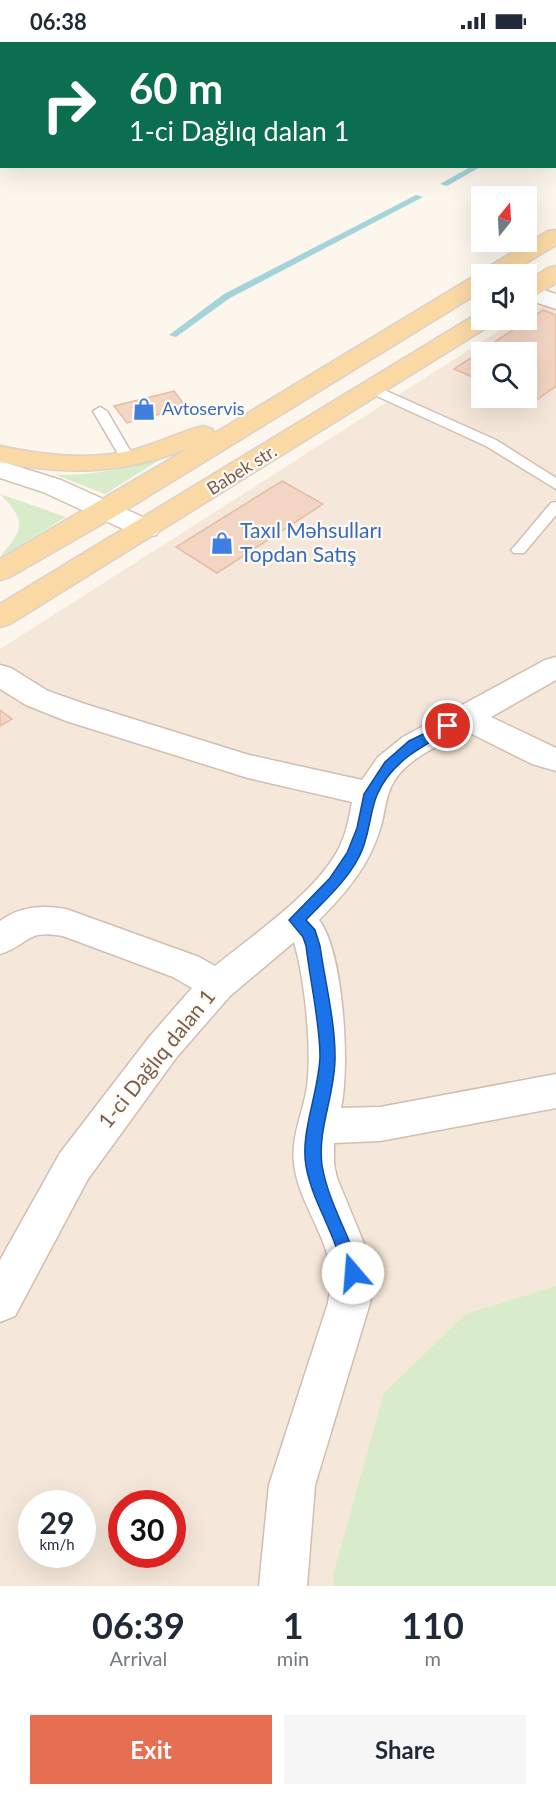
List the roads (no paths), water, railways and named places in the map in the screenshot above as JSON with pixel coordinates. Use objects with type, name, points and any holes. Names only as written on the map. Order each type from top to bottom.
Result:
[{"type":"main road","points":[[510,264],[556,236]]},
{"type":"main road","points":[[537,285],[556,273]]},
{"type":"main road","name":"Babek str.","points":[[0,571],[106,510],[471,288]]},
{"type":"main road","name":"Babek str.","points":[[0,617],[471,328]]},
{"type":"main road","points":[[0,454],[60,462],[100,463],[128,459],[269,409]]},
{"type":"street","points":[[537,295],[556,302]]},
{"type":"street","points":[[0,469],[52,486],[146,529]]},
{"type":"street","name":"1-ci Dağlıq dalan 1","points":[[0,1301],[74,1166],[163,1047],[217,985],[296,920],[335,882],[353,855],[364,828],[370,794],[389,765],[414,745],[556,667]]},
{"type":"street","points":[[0,675],[37,698],[88,717],[248,766],[370,794]]},
{"type":"street","points":[[465,717],[543,756],[556,760]]},
{"type":"street","points":[[0,940],[22,924],[44,919],[66,923],[186,967],[217,985]]},
{"type":"street","points":[[284,1586],[292,1485],[349,1303],[353,1273],[343,1242],[322,1196],[314,1163],[316,1126],[326,1087],[328,1054],[316,959],[310,934],[296,920]]},
{"type":"street","points":[[316,1126],[380,1124],[556,1091]]},
{"type":"lane","points":[[373,389],[497,447],[532,466],[556,485]]},
{"type":"lane","points":[[100,411],[128,459]]},
{"type":"lane","points":[[519,550],[556,506]]},
{"type":"waterway","points":[[444,184],[475,168]]},
{"type":"waterway","points":[[173,335],[227,296],[419,197]]},
{"type":"place","name":"Avtoservis","points":[[144,409]]},
{"type":"place","name":"Taxıl Məhsulları Topdan Satış","points":[[222,543]]}]
